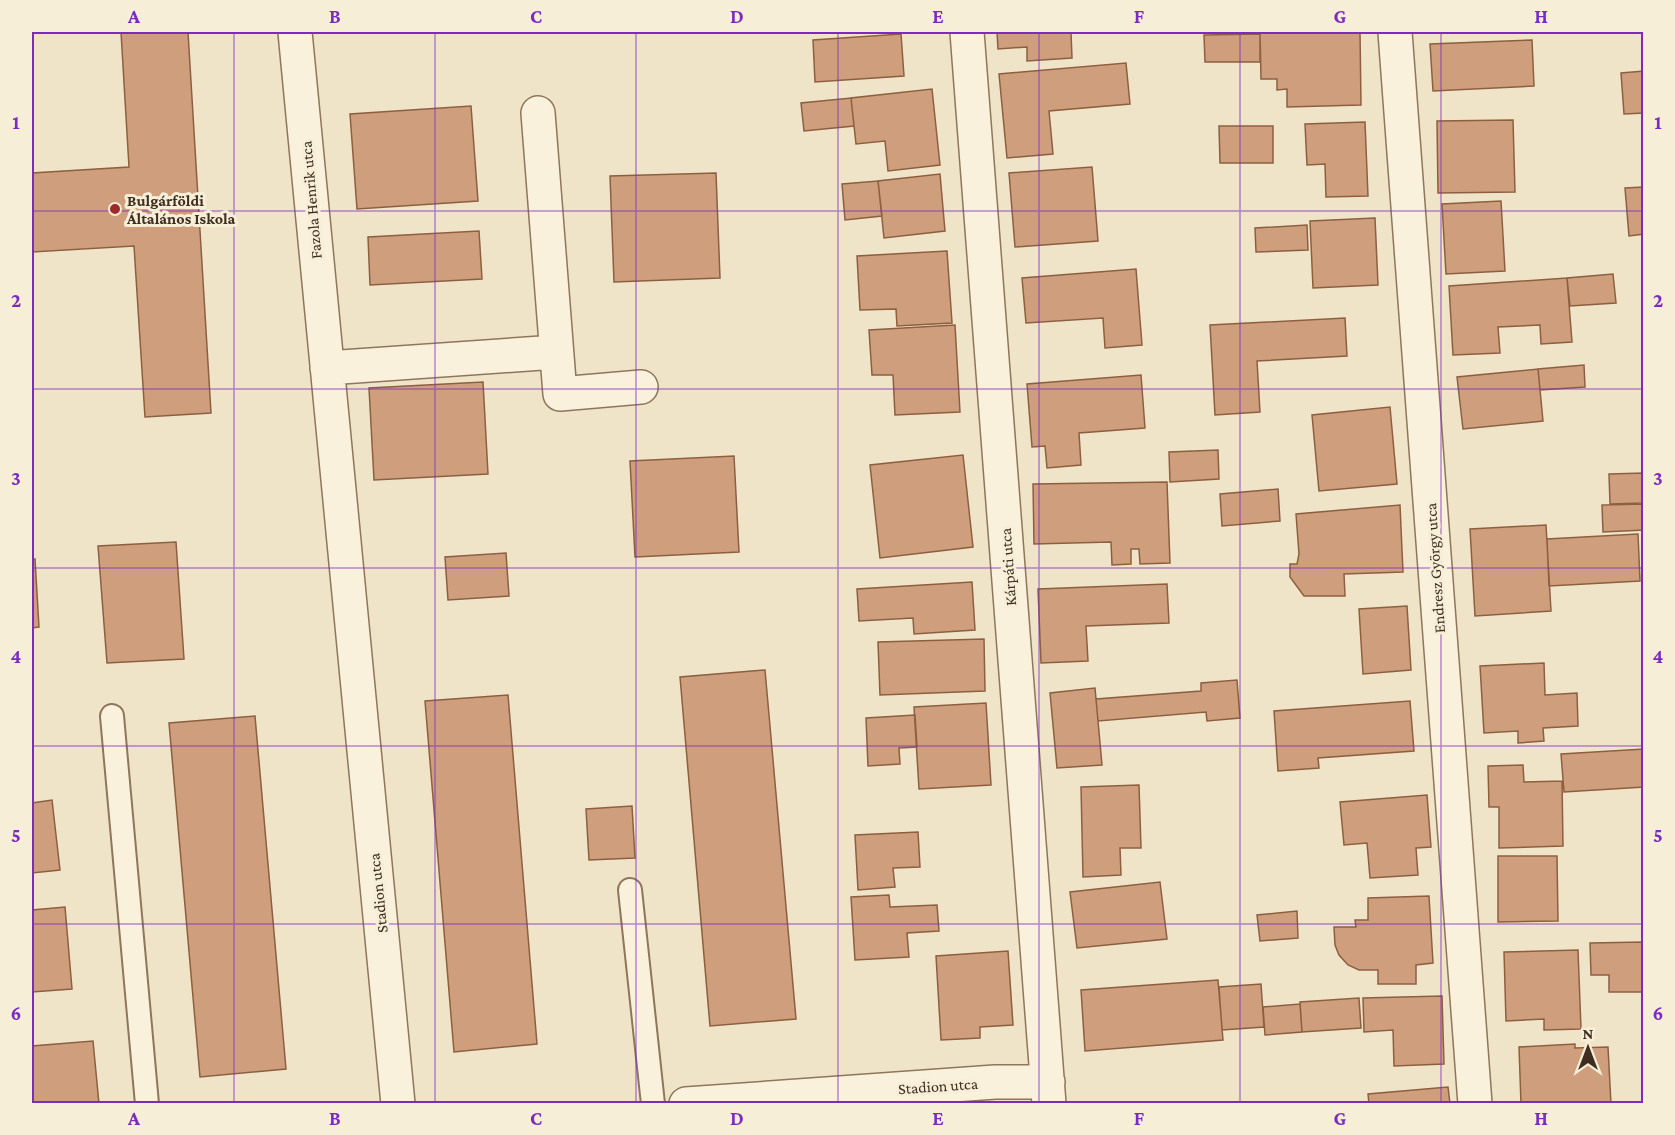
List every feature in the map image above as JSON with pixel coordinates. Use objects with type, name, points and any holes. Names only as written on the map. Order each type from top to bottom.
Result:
[{"type":"street","name":"Fazola Henrik utca","points":[[295,32],[357,682]]},
{"type":"street","name":"Kárpáti utca","points":[[967,32],[1048,1093]]},
{"type":"street","name":"Endresz György utca","points":[[1395,32],[1475,1104]]},
{"type":"street","points":[[538,113],[560,394],[641,387]]},
{"type":"street","points":[[327,368],[556,352]]},
{"type":"street","name":"Stadion utca","points":[[357,682],[398,1104]]},
{"type":"street","name":"Stadion utca","points":[[686,1104],[994,1082],[1048,1093]]},
{"type":"lane","points":[[112,716],[147,1104]]},
{"type":"lane","points":[[630,890],[653,1104]]},
{"type":"building","name":"Bulgárföldi Általános Iskola","points":[[121,32],[188,32],[211,413],[145,417],[134,246],[32,252],[32,173],[129,167]]},
{"type":"building","points":[[997,32],[1071,32],[1072,58],[1027,61],[1027,47],[998,49]]},
{"type":"building","points":[[1260,32],[1360,32],[1361,105],[1287,107],[1287,89],[1277,90],[1277,79],[1261,79]]},
{"type":"building","points":[[901,34],[904,76],[815,82],[813,40]]},
{"type":"building","points":[[1260,34],[1260,62],[1205,62],[1204,35]]},
{"type":"building","points":[[1532,40],[1534,86],[1433,91],[1430,44]]},
{"type":"building","points":[[1126,63],[1130,104],[1049,111],[1053,154],[1007,158],[999,74]]},
{"type":"building","points":[[1644,71],[1644,113],[1624,114],[1621,73]]},
{"type":"building","points":[[932,89],[940,165],[888,171],[885,141],[856,144],[851,98]]},
{"type":"building","points":[[851,98],[854,126],[804,131],[801,103]]},
{"type":"building","points":[[471,106],[478,201],[357,209],[350,114]]},
{"type":"building","points":[[1513,120],[1515,192],[1438,193],[1437,121]]},
{"type":"building","points":[[1365,122],[1368,196],[1326,197],[1325,164],[1307,165],[1305,124]]},
{"type":"building","points":[[1219,126],[1273,126],[1273,163],[1220,163]]},
{"type":"building","points":[[1092,167],[1098,241],[1015,247],[1009,173]]},
{"type":"building","points":[[716,173],[720,278],[614,282],[610,176]]},
{"type":"building","points":[[940,174],[945,231],[884,238],[878,181]]},
{"type":"building","points":[[878,181],[882,216],[845,220],[842,184]]},
{"type":"building","points":[[1644,187],[1644,234],[1629,236],[1625,188]]},
{"type":"building","points":[[1501,201],[1505,271],[1446,274],[1442,204]]},
{"type":"building","points":[[1375,218],[1378,285],[1313,288],[1310,221]]},
{"type":"building","points":[[1307,225],[1308,250],[1256,252],[1255,228]]},
{"type":"building","points":[[479,231],[482,279],[370,285],[368,237]]},
{"type":"building","points":[[947,251],[952,323],[897,326],[896,309],[860,310],[857,256]]},
{"type":"building","points":[[1136,269],[1142,345],[1105,348],[1103,318],[1026,323],[1022,278]]},
{"type":"building","points":[[1613,274],[1616,303],[1570,306],[1567,278]]},
{"type":"building","points":[[1567,278],[1572,342],[1541,344],[1540,325],[1498,327],[1500,353],[1453,355],[1449,286]]},
{"type":"building","points":[[1345,318],[1347,356],[1257,361],[1260,412],[1215,415],[1210,325]]},
{"type":"building","points":[[955,325],[960,412],[895,415],[893,375],[872,375],[869,330]]},
{"type":"building","points":[[1584,365],[1585,387],[1540,390],[1538,369]]},
{"type":"building","points":[[1538,369],[1543,421],[1463,429],[1457,377]]},
{"type":"building","points":[[1141,375],[1145,428],[1079,433],[1081,465],[1047,468],[1045,446],[1032,447],[1027,384]]},
{"type":"building","points":[[483,382],[488,474],[374,480],[369,388]]},
{"type":"building","points":[[1390,407],[1397,484],[1319,491],[1312,415]]},
{"type":"building","points":[[1218,450],[1219,479],[1170,482],[1169,452]]},
{"type":"building","points":[[963,455],[973,547],[880,558],[870,465]]},
{"type":"building","points":[[734,456],[739,552],[635,557],[630,461]]},
{"type":"building","points":[[1644,473],[1644,503],[1610,504],[1609,474]]},
{"type":"building","points":[[1167,482],[1170,563],[1140,564],[1139,549],[1131,549],[1131,564],[1112,565],[1111,542],[1034,544],[1033,484]]},
{"type":"building","points":[[1278,489],[1280,521],[1222,526],[1220,494]]},
{"type":"building","points":[[1644,504],[1644,530],[1603,532],[1602,505]]},
{"type":"building","points":[[1400,505],[1403,572],[1344,574],[1345,596],[1304,596],[1290,577],[1290,564],[1297,564],[1299,554],[1296,514]]},
{"type":"building","points":[[1546,525],[1551,611],[1475,616],[1470,529]]},
{"type":"building","points":[[1638,534],[1640,581],[1549,586],[1547,539]]},
{"type":"building","points":[[176,542],[184,659],[107,663],[98,546]]},
{"type":"building","points":[[506,553],[509,596],[448,600],[445,557]]},
{"type":"building","points":[[35,559],[39,627],[32,628],[32,560]]},
{"type":"building","points":[[972,582],[975,630],[914,634],[913,618],[859,621],[857,589]]},
{"type":"building","points":[[1167,584],[1169,623],[1086,626],[1088,661],[1041,663],[1038,589]]},
{"type":"building","points":[[1407,606],[1411,670],[1363,674],[1359,609]]},
{"type":"building","points":[[984,639],[985,691],[880,695],[878,642]]},
{"type":"building","points":[[1544,663],[1545,695],[1577,693],[1578,726],[1543,728],[1544,741],[1518,743],[1518,731],[1484,733],[1480,666]]},
{"type":"building","points":[[765,670],[796,1019],[710,1026],[680,677]]},
{"type":"building","points":[[1237,680],[1240,718],[1207,721],[1206,712],[1098,721],[1096,699],[1201,691],[1201,683]]},
{"type":"building","points":[[1095,688],[1102,765],[1057,768],[1050,693]]},
{"type":"building","points":[[508,695],[537,1044],[454,1052],[425,701]]},
{"type":"building","points":[[1410,701],[1414,751],[1318,758],[1319,768],[1278,771],[1274,711]]},
{"type":"building","points":[[986,703],[991,785],[919,789],[914,707]]},
{"type":"building","points":[[915,715],[917,747],[899,748],[900,764],[868,766],[866,718]]},
{"type":"building","points":[[255,716],[286,1069],[200,1077],[169,723]]},
{"type":"building","points":[[1644,749],[1644,787],[1564,792],[1561,754]]},
{"type":"building","points":[[1523,765],[1524,782],[1562,781],[1563,846],[1499,848],[1499,807],[1489,807],[1488,766]]},
{"type":"building","points":[[1139,785],[1141,848],[1120,848],[1121,875],[1083,877],[1081,787]]},
{"type":"building","points":[[1427,795],[1431,847],[1416,848],[1418,875],[1370,878],[1367,843],[1344,845],[1340,802]]},
{"type":"building","points":[[52,800],[60,870],[32,873],[32,803]]},
{"type":"building","points":[[632,806],[635,858],[589,860],[586,809]]},
{"type":"building","points":[[918,832],[920,867],[893,868],[895,887],[858,890],[855,835]]},
{"type":"building","points":[[1498,856],[1557,856],[1558,921],[1498,922]]},
{"type":"building","points":[[1160,882],[1167,939],[1077,948],[1070,892]]},
{"type":"building","points":[[889,895],[890,907],[937,905],[939,931],[907,933],[909,957],[855,960],[851,897]]},
{"type":"building","points":[[1429,896],[1433,963],[1416,965],[1416,984],[1378,984],[1378,970],[1359,970],[1348,965],[1339,955],[1335,945],[1334,927],[1356,927],[1355,920],[1368,920],[1368,898]]},
{"type":"building","points":[[65,907],[72,989],[32,992],[32,910]]},
{"type":"building","points":[[1297,911],[1298,938],[1260,941],[1257,915]]},
{"type":"building","points":[[1644,942],[1644,992],[1609,992],[1609,975],[1591,975],[1590,943]]},
{"type":"building","points":[[1578,950],[1581,1029],[1544,1030],[1544,1019],[1506,1021],[1504,952]]},
{"type":"building","points":[[1008,951],[1013,1025],[980,1027],[980,1038],[941,1040],[936,956]]},
{"type":"building","points":[[1218,980],[1223,1040],[1085,1051],[1081,990]]},
{"type":"building","points":[[1261,984],[1264,1027],[1222,1030],[1219,987]]},
{"type":"building","points":[[1442,996],[1444,1064],[1394,1066],[1393,1030],[1364,1032],[1363,998]]},
{"type":"building","points":[[1359,998],[1361,1028],[1302,1032],[1300,1002]]},
{"type":"building","points":[[1300,1004],[1302,1032],[1265,1035],[1263,1007]]},
{"type":"building","points":[[93,1041],[99,1104],[32,1104],[32,1046]]},
{"type":"building","points":[[1575,1044],[1575,1048],[1608,1047],[1611,1104],[1521,1104],[1519,1047]]},
{"type":"building","points":[[1448,1087],[1450,1104],[1369,1104],[1368,1094]]},
{"type":"place","name":"Bulgárföldi Általános Iskola","points":[[115,209]]}]
